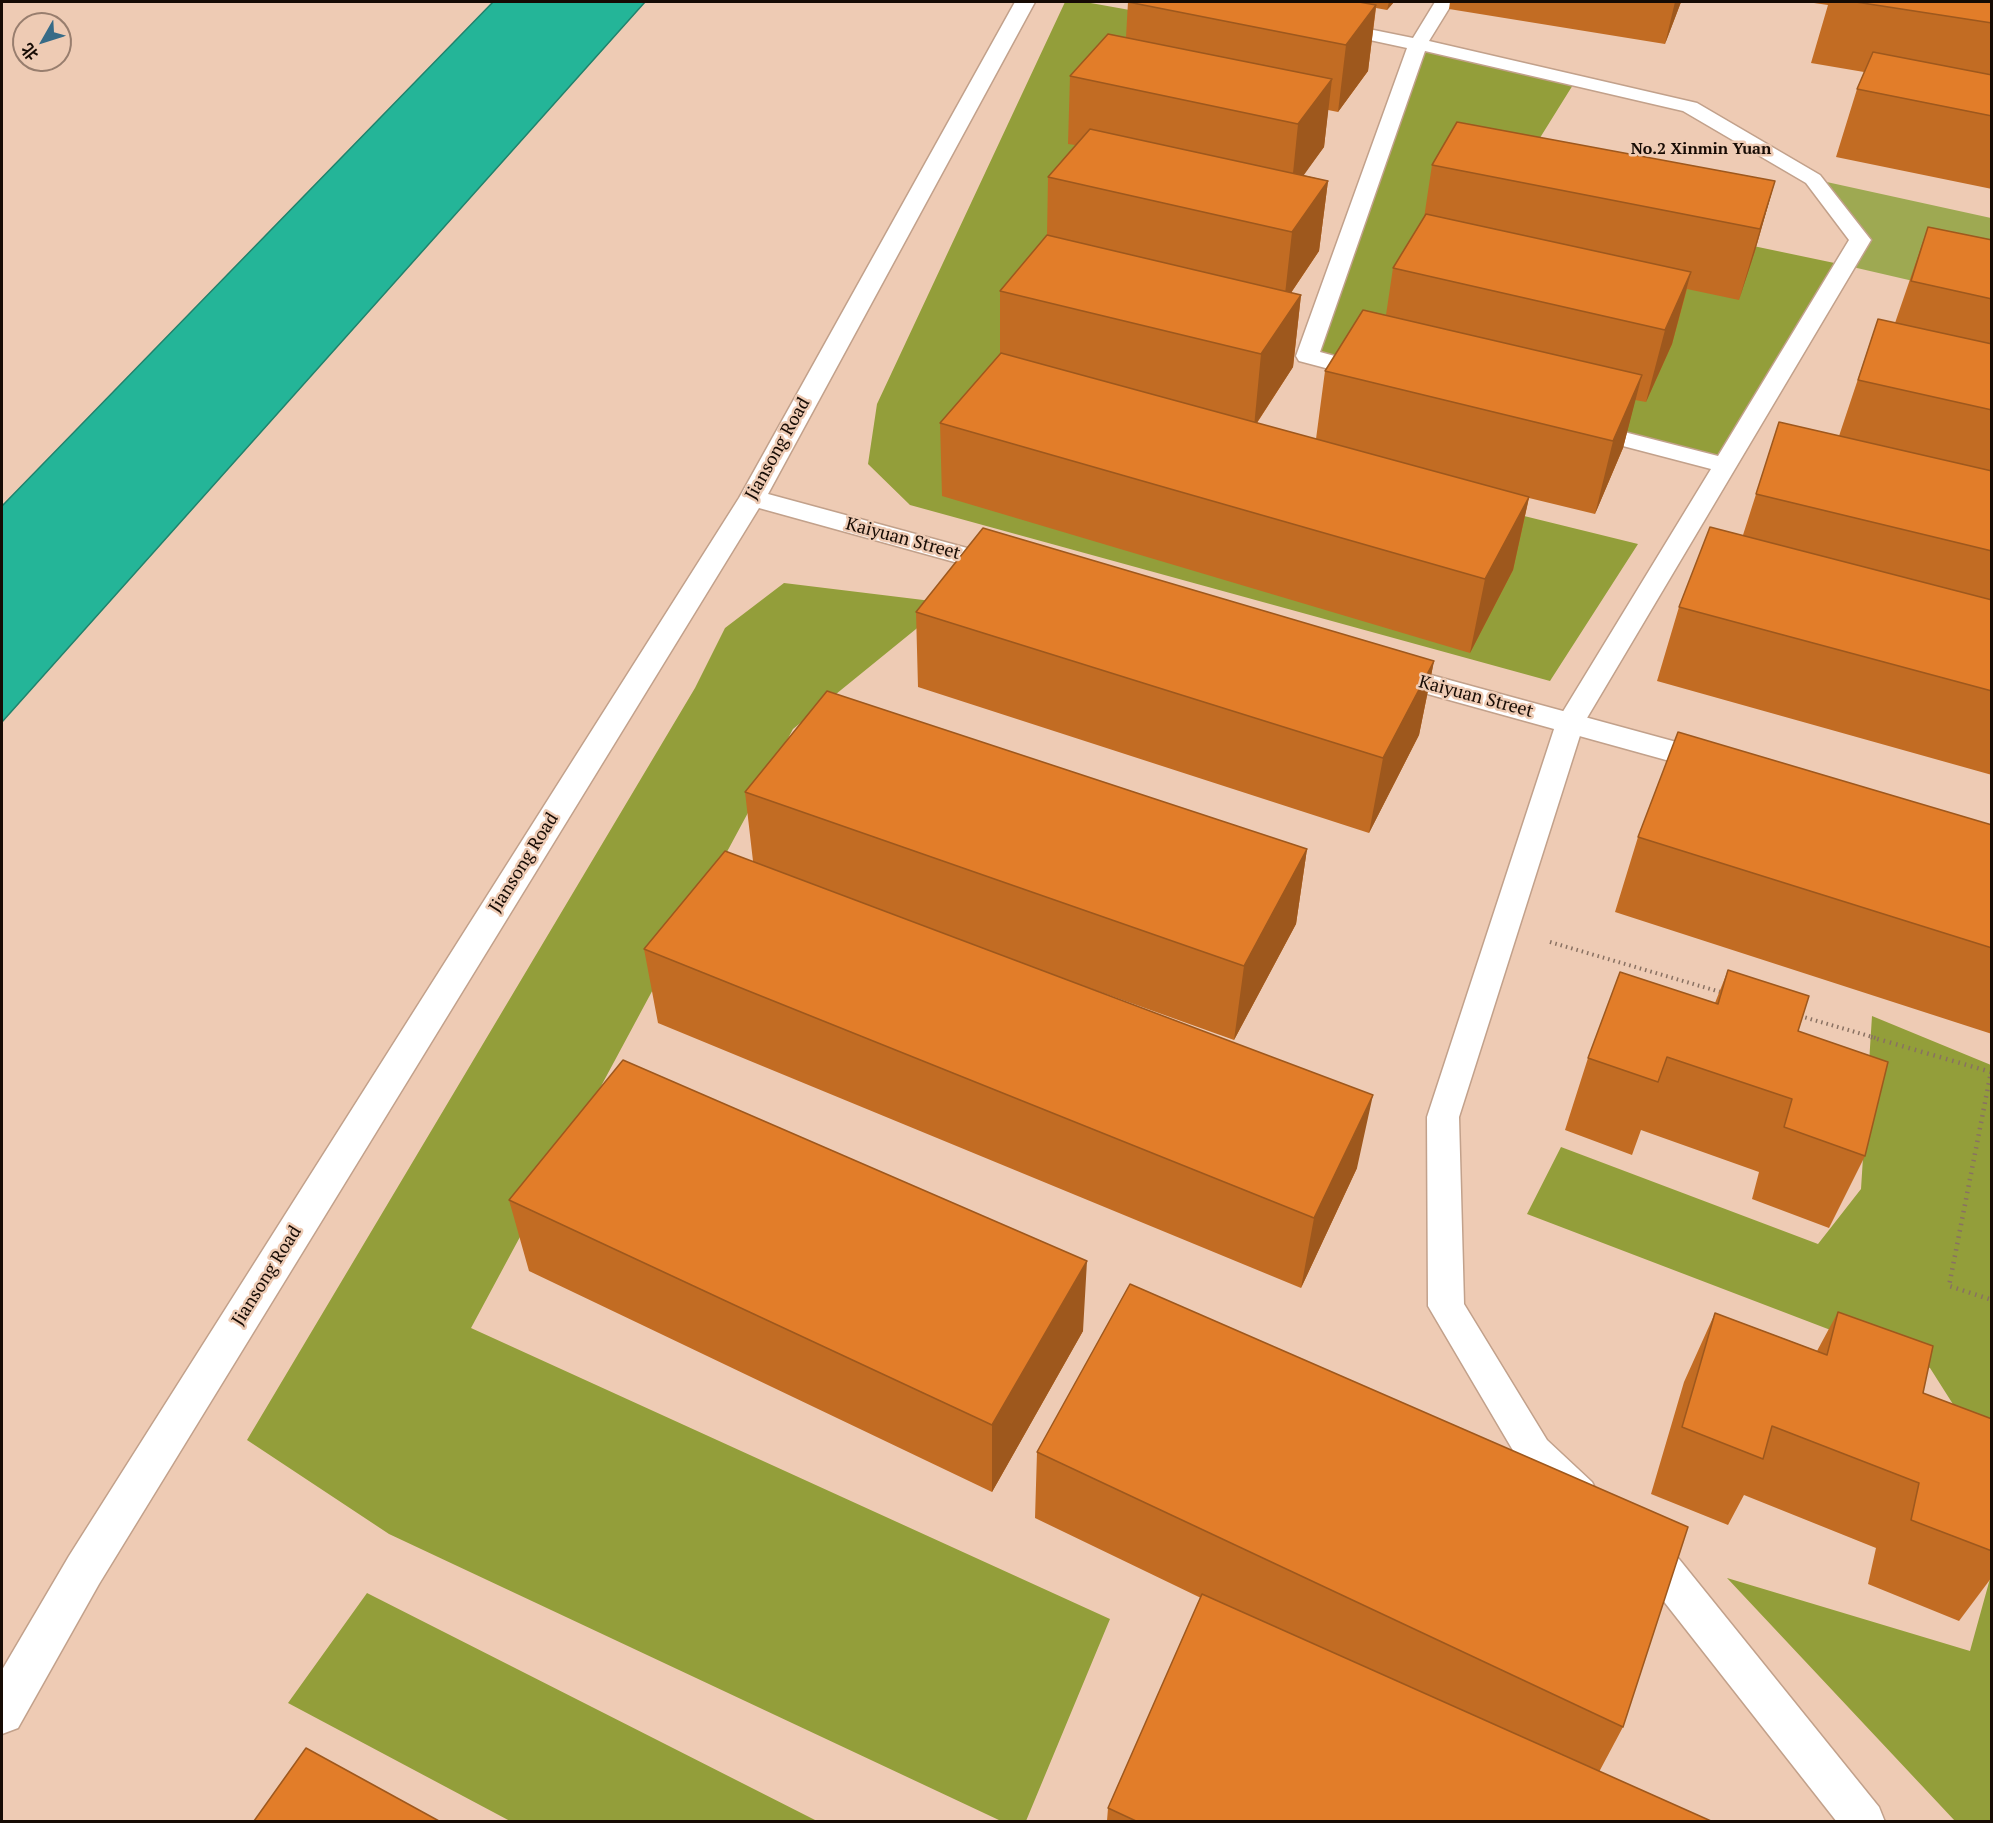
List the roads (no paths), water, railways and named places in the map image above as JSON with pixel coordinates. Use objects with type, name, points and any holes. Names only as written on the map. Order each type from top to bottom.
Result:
[{"type":"street","name":"Jiansong Road","points":[[2,1712],[91,1559],[752,498],[1025,2]]},
{"type":"street","name":"Kaiyuan Street","points":[[752,498],[1029,574]]},
{"type":"street","name":"Kaiyuan Street","points":[[1363,666],[1741,770]]},
{"type":"lane","points":[[1389,377],[1308,356],[1418,44],[1444,2]]},
{"type":"lane","points":[[1307,22],[1418,44],[1690,107],[1813,179],[1860,240],[1570,723],[1443,1117],[1446,1306],[1534,1452],[1595,1508]]},
{"type":"lane","points":[[1562,423],[1725,465]]},
{"type":"lane","points":[[1621,1532],[1665,1572],[1864,1821]]},
{"type":"water","points":[[493,2],[645,2],[2,722],[2,506]]},
{"type":"district","name":"No.2 Xinmin Yuan","points":[[1701,149]]}]
